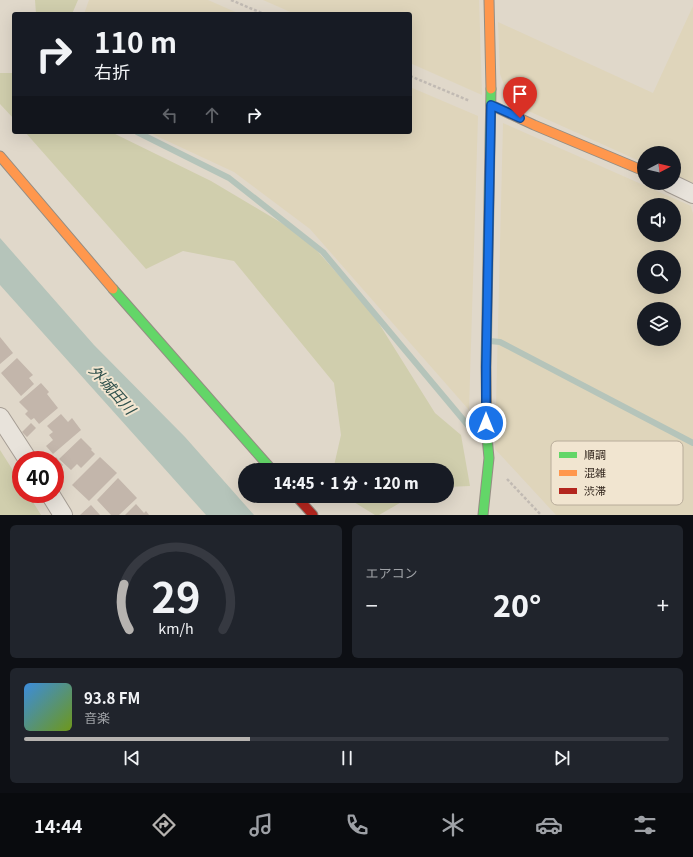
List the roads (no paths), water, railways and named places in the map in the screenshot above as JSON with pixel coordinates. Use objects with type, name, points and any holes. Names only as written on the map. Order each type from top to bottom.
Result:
[{"type":"street","points":[[483,515],[489,458],[487,437],[486,367],[491,105],[489,0]]},
{"type":"street","points":[[491,105],[534,125],[637,168]]},
{"type":"street","points":[[0,156],[74,244],[266,463]]},
{"type":"street","points":[[681,188],[693,194]]},
{"type":"street","points":[[0,417],[22,451]]},
{"type":"street","points":[[56,503],[63,515]]},
{"type":"street","points":[[302,503],[313,515]]},
{"type":"water","name":"外城田川","points":[[0,238],[94,345],[185,437],[238,497],[238,503],[243,503],[254,515],[206,515],[0,285]]},
{"type":"waterway","points":[[141,134],[229,178],[323,252],[476,435],[476,427]]},
{"type":"waterway","points":[[490,341],[500,342],[693,443]]}]
